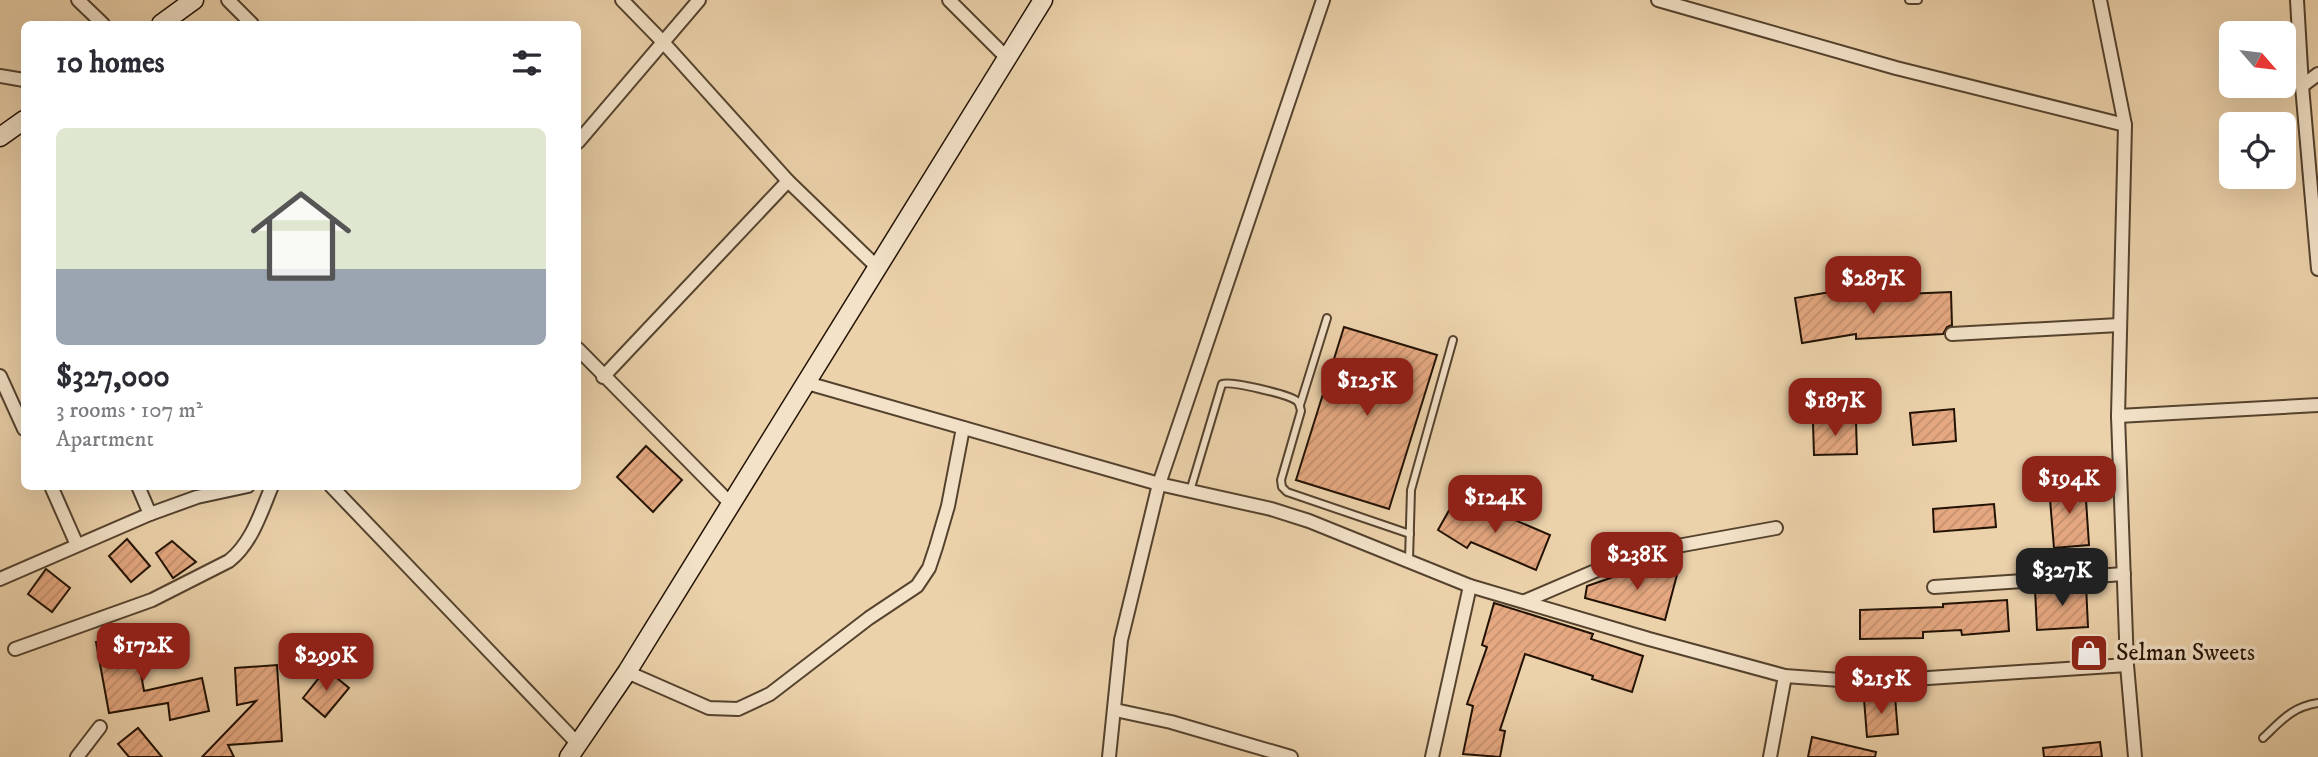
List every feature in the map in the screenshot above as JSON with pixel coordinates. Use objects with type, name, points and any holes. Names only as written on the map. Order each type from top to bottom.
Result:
[{"type":"main road","points":[[165,21],[194,0]]},
{"type":"main road","points":[[574,751],[627,672],[1043,0]]},
{"type":"main road","points":[[0,137],[21,122]]},
{"type":"street","points":[[78,0],[100,21]]},
{"type":"street","points":[[228,0],[249,21]]},
{"type":"street","points":[[622,0],[789,181],[877,267]]},
{"type":"street","points":[[581,138],[699,0]]},
{"type":"street","points":[[949,0],[1007,58]]},
{"type":"street","points":[[1110,757],[1121,640],[1159,484],[1323,0]]},
{"type":"street","points":[[1658,0],[1896,68],[2125,125]]},
{"type":"street","points":[[2100,0],[2125,125],[2118,416],[2127,665],[2134,757]]},
{"type":"street","points":[[2297,0],[2318,270]]},
{"type":"street","points":[[2302,86],[2318,74]]},
{"type":"street","points":[[0,76],[21,79]]},
{"type":"street","points":[[603,377],[789,181]]},
{"type":"street","points":[[1952,334],[2119,325]]},
{"type":"street","points":[[581,352],[731,503]]},
{"type":"street","points":[[0,376],[21,422]]},
{"type":"street","points":[[807,383],[1159,484],[1271,509],[1409,560],[1470,586],[1785,676],[1868,682],[2127,665]]},
{"type":"street","points":[[2118,416],[2318,405]]},
{"type":"street","points":[[627,672],[709,708],[738,709],[770,694],[869,618],[917,586],[929,568],[948,506],[963,428]]},
{"type":"street","points":[[53,490],[77,545]]},
{"type":"street","points":[[140,490],[150,514]]},
{"type":"street","points":[[0,579],[150,514],[197,497],[229,490]]},
{"type":"street","points":[[15,649],[152,600],[229,561],[240,552],[249,537],[270,490]]},
{"type":"street","points":[[335,490],[574,751]]},
{"type":"street","points":[[1525,601],[1650,551],[1776,528]]},
{"type":"street","points":[[1934,587],[2124,574]]},
{"type":"street","points":[[1432,757],[1470,586]]},
{"type":"street","points":[[1770,757],[1785,676]]},
{"type":"street","points":[[1115,710],[1171,722],[1291,757]]},
{"type":"street","points":[[77,757],[100,727]]},
{"type":"lane","points":[[1909,0],[1918,0]]},
{"type":"lane","points":[[1327,318],[1300,405],[1301,411],[1281,480],[1282,487],[1287,492],[1410,534]]},
{"type":"lane","points":[[1409,560],[1411,491],[1453,340]]},
{"type":"lane","points":[[1189,491],[1222,384],[1232,383],[1254,388],[1287,397],[1300,405]]},
{"type":"lane","points":[[2263,737],[2294,710],[2318,703]]},
{"type":"building","points":[[1842,290],[1843,301],[1951,292],[1952,325],[1947,327],[1943,334],[1856,339],[1856,334],[1802,343],[1795,298]]},
{"type":"building","points":[[1344,327],[1437,355],[1389,509],[1296,480]]},
{"type":"building","points":[[1954,409],[1956,441],[1913,445],[1910,413]]},
{"type":"building","points":[[1856,422],[1857,454],[1814,455],[1813,423]]},
{"type":"building","points":[[646,446],[682,480],[653,512],[617,477]]},
{"type":"building","points":[[2085,485],[2089,545],[2054,548],[2049,487]]},
{"type":"building","points":[[1456,498],[1499,524],[1503,515],[1550,535],[1536,570],[1471,542],[1467,548],[1438,530]]},
{"type":"building","points":[[1994,504],[1996,527],[1934,532],[1933,509]]},
{"type":"building","points":[[127,539],[150,566],[131,582],[109,556]]},
{"type":"building","points":[[172,541],[196,562],[173,578],[156,553]]},
{"type":"building","points":[[46,569],[70,588],[52,612],[28,594]]},
{"type":"building","points":[[1678,571],[1665,620],[1585,598],[1587,586],[1625,573]]},
{"type":"building","points":[[2086,585],[2088,627],[2037,630],[2035,589]]},
{"type":"building","points":[[2007,600],[2009,631],[1962,635],[1961,630],[1923,632],[1923,638],[1860,639],[1860,610],[1943,607],[1943,604]]},
{"type":"building","points":[[1494,603],[1593,634],[1591,639],[1643,656],[1632,692],[1525,654],[1500,730],[1505,731],[1500,757],[1463,754],[1473,706],[1467,704],[1487,647],[1482,645]]},
{"type":"building","points":[[134,635],[144,691],[202,678],[209,711],[170,720],[168,703],[109,713],[96,642]]},
{"type":"building","points":[[277,665],[282,741],[228,745],[234,757],[202,757],[256,701],[237,705],[235,668]]},
{"type":"building","points":[[326,669],[349,688],[325,717],[303,698]]},
{"type":"building","points":[[1895,696],[1898,734],[1867,737],[1864,699]]},
{"type":"building","points":[[138,728],[162,757],[129,757],[118,744]]},
{"type":"building","points":[[1812,737],[1876,752],[1875,757],[1808,757]]},
{"type":"building","points":[[2100,742],[2102,757],[2044,757],[2043,748]]},
{"type":"place","name":"Selman Sweets","points":[[2089,653]]}]
